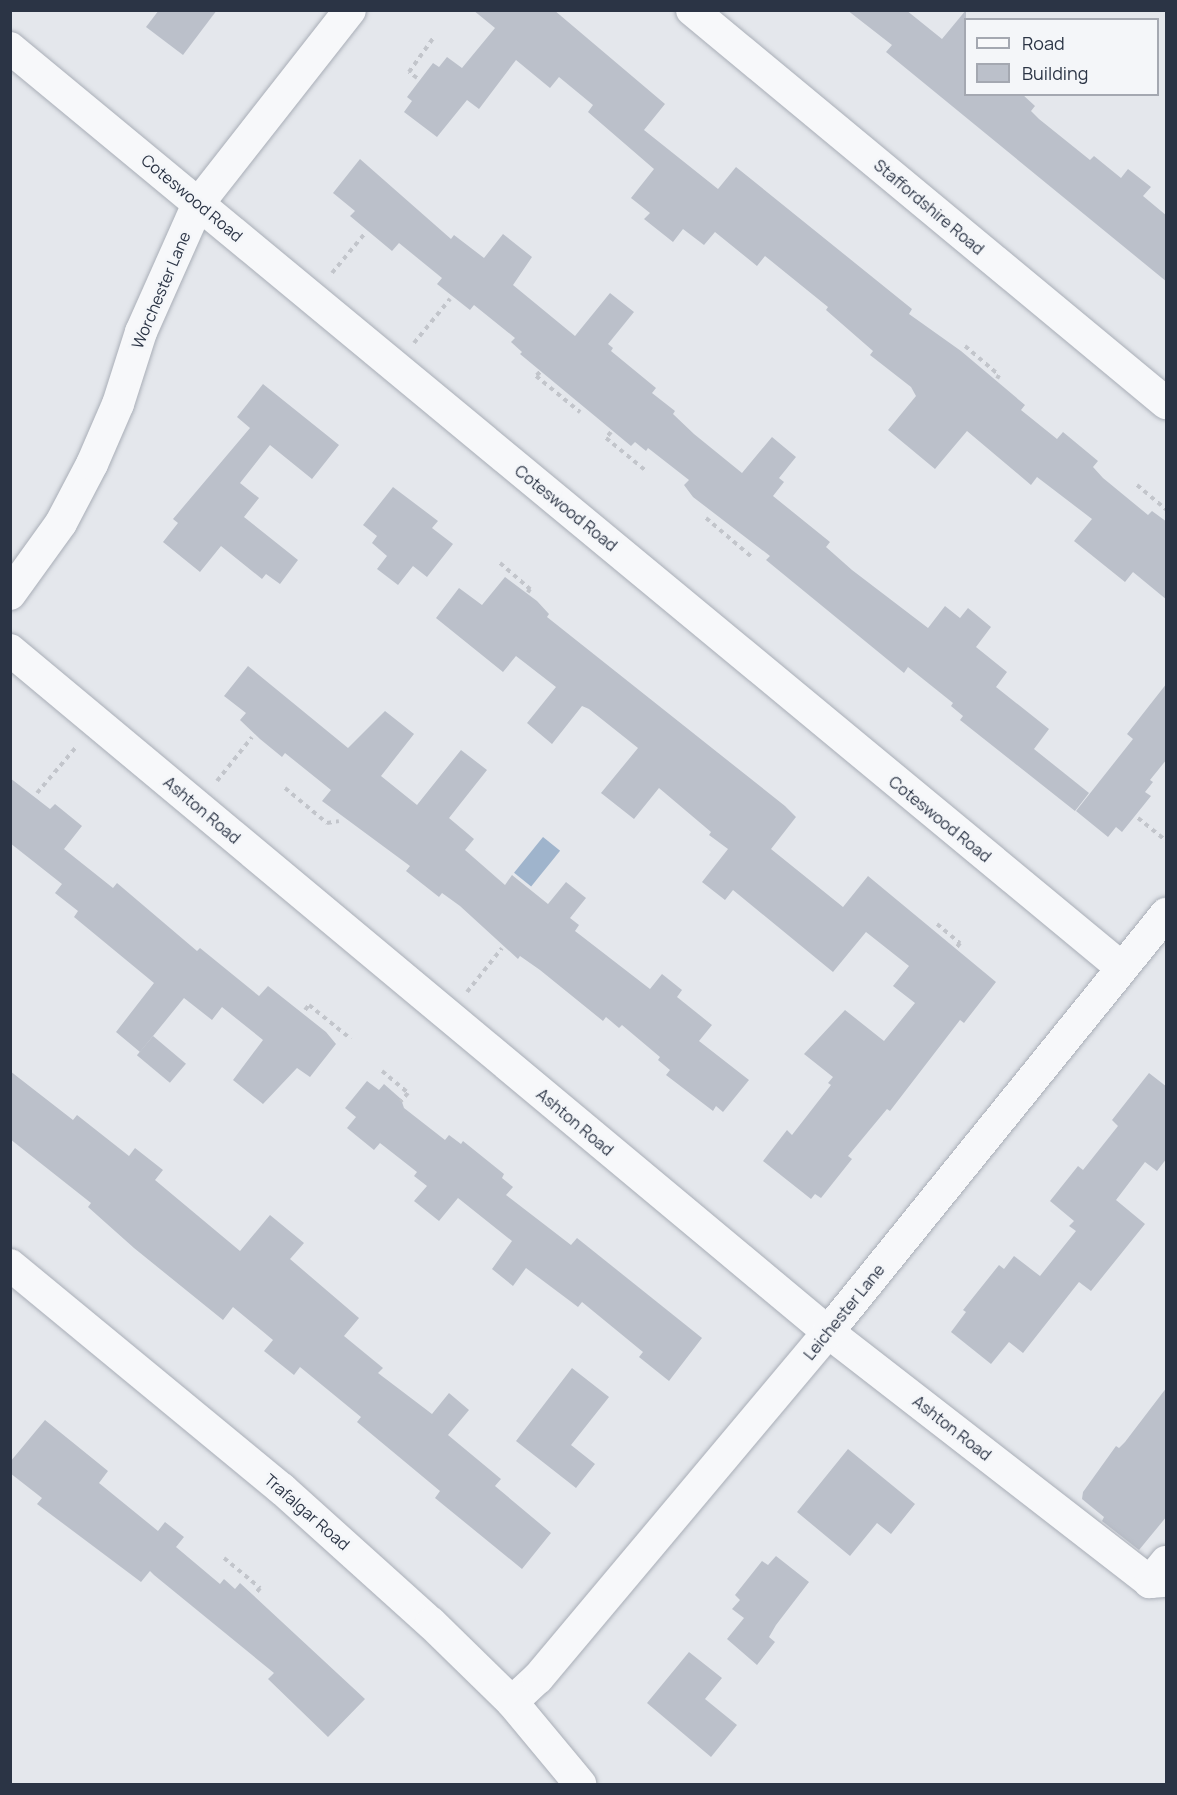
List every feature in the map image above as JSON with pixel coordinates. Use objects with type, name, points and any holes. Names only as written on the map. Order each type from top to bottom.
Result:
[{"type":"street","name":"Worchester Lane","points":[[10,594],[61,523],[92,464],[118,404],[141,332],[198,204],[350,10]]},
{"type":"street","name":"Staffordshire Road","points":[[692,10],[1167,403]]},
{"type":"street","name":"Coteswood Road","points":[[10,48],[1122,968]]},
{"type":"street","name":"Ashton Road","points":[[10,650],[828,1332],[1161,1575]]},
{"type":"street","name":"Leichester Lane","points":[[512,1702],[538,1678],[828,1332],[1167,914]]},
{"type":"street","name":"Trafalgar Road","points":[[10,1265],[282,1489],[512,1702],[580,1785]]},
{"type":"path","points":[[417,78],[409,72],[434,37]]},
{"type":"path","points":[[326,281],[366,232]]},
{"type":"path","points":[[409,350],[450,299]]},
{"type":"path","points":[[965,346],[999,375],[997,379]]},
{"type":"path","points":[[540,372],[536,376],[580,412]]},
{"type":"path","points":[[612,432],[606,438],[645,470]]},
{"type":"path","points":[[1137,485],[1167,510]]},
{"type":"path","points":[[706,518],[753,558]]},
{"type":"path","points":[[500,563],[530,589],[528,592]]},
{"type":"path","points":[[211,789],[252,737]]},
{"type":"path","points":[[36,793],[83,740]]},
{"type":"path","points":[[285,788],[327,823],[339,821]]},
{"type":"path","points":[[1138,818],[1167,841]]},
{"type":"path","points":[[937,924],[960,943],[957,947]]},
{"type":"path","points":[[462,998],[502,948]]},
{"type":"path","points":[[305,1010],[309,1005],[351,1039]]},
{"type":"path","points":[[382,1071],[408,1093],[401,1101]]},
{"type":"path","points":[[224,1558],[260,1588],[255,1594]]},
{"type":"water","points":[[543,837],[560,851],[531,887],[514,873]]},
{"type":"building","points":[[159,10],[217,10],[183,55],[146,27]]},
{"type":"building","points":[[473,10],[554,10],[665,104],[644,130],[718,189],[736,167],[912,309],[909,314],[961,351],[1025,405],[1021,410],[1057,439],[1063,432],[1098,461],[1093,467],[1103,478],[1148,515],[1152,511],[1167,522],[1167,600],[1133,572],[1125,582],[1074,541],[1092,519],[1037,477],[1031,485],[967,431],[935,469],[888,430],[916,396],[911,387],[870,355],[873,351],[826,310],[828,307],[765,256],[757,266],[715,232],[704,245],[683,229],[673,242],[644,219],[650,213],[631,198],[654,169],[588,112],[593,105],[559,77],[550,88],[516,60],[479,109],[467,100],[437,137],[404,112],[412,101],[407,97],[433,63],[439,67],[447,57],[462,68],[495,28]]},
{"type":"building","points":[[847,10],[906,10],[942,39],[966,10],[966,18],[964,18],[964,96],[1024,96],[1035,106],[1031,111],[1039,119],[1090,160],[1094,156],[1121,178],[1128,169],[1151,187],[1143,196],[1167,216],[1167,282],[886,52],[892,45]]},
{"type":"building","points":[[360,159],[451,239],[454,235],[484,258],[503,234],[532,257],[513,285],[575,336],[610,293],[634,312],[608,344],[613,348],[611,351],[656,388],[652,393],[675,411],[673,414],[694,434],[742,473],[772,437],[796,457],[779,478],[784,482],[773,496],[830,542],[826,547],[852,570],[928,628],[945,606],[960,618],[968,608],[991,627],[976,647],[1007,672],[996,687],[1049,729],[1034,749],[1089,793],[1075,811],[960,720],[963,716],[951,706],[953,703],[908,667],[904,673],[766,560],[770,556],[693,497],[684,485],[689,480],[648,448],[646,451],[635,442],[631,446],[520,354],[522,352],[511,342],[515,338],[474,305],[470,310],[437,284],[442,278],[399,243],[392,251],[350,216],[355,211],[333,193]]},
{"type":"building","points":[[263,384],[339,445],[312,479],[270,445],[240,483],[259,498],[244,517],[298,560],[280,584],[266,574],[262,579],[221,546],[200,572],[163,542],[178,523],[173,519],[250,428],[237,417]]},
{"type":"building","points":[[393,487],[438,521],[432,528],[453,544],[427,577],[413,566],[398,585],[377,569],[387,556],[372,543],[377,536],[363,525]]},
{"type":"building","points":[[505,577],[537,601],[549,614],[547,617],[796,817],[771,849],[843,907],[868,876],[996,982],[964,1023],[960,1020],[890,1111],[887,1109],[848,1156],[852,1159],[821,1198],[815,1194],[811,1199],[763,1161],[787,1130],[792,1135],[831,1085],[828,1083],[833,1077],[804,1054],[845,1010],[884,1041],[915,1003],[893,986],[909,966],[866,932],[833,972],[733,890],[725,900],[702,882],[728,849],[709,835],[711,832],[659,788],[634,819],[601,793],[638,748],[589,709],[582,706],[552,744],[527,723],[556,687],[516,656],[503,672],[436,618],[459,588],[482,605]]},
{"type":"building","points":[[248,666],[348,748],[385,711],[414,734],[381,776],[417,805],[461,750],[487,770],[449,818],[474,839],[465,850],[505,885],[512,875],[548,904],[566,882],[586,898],[570,918],[579,925],[575,931],[650,989],[662,974],[682,990],[677,997],[712,1025],[699,1041],[749,1080],[723,1112],[716,1106],[713,1111],[666,1075],[670,1070],[658,1060],[660,1057],[622,1025],[619,1028],[606,1017],[603,1021],[540,970],[520,956],[518,959],[460,906],[442,893],[439,897],[406,871],[410,866],[322,801],[331,790],[285,753],[282,757],[260,739],[240,720],[246,713],[224,696]]},
{"type":"building","points":[[1167,683],[1167,759],[1150,780],[1153,782],[1145,792],[1151,796],[1122,832],[1116,827],[1108,837],[1076,811],[1133,739],[1127,734]]},
{"type":"building","points":[[10,778],[50,809],[55,804],[82,826],[64,849],[113,888],[117,883],[197,951],[200,948],[259,996],[268,986],[326,1032],[336,1044],[310,1077],[297,1068],[263,1104],[233,1080],[263,1040],[222,1007],[212,1020],[184,998],[140,1052],[116,1032],[154,983],[74,917],[78,911],[55,893],[62,884],[10,843]]},
{"type":"building","points":[[153,1036],[186,1064],[170,1083],[137,1055]]},
{"type":"building","points":[[10,1071],[73,1120],[77,1115],[129,1156],[135,1148],[163,1170],[155,1180],[240,1251],[270,1215],[304,1243],[290,1259],[359,1318],[344,1336],[383,1368],[378,1373],[432,1414],[449,1393],[469,1410],[448,1435],[501,1479],[495,1486],[551,1533],[522,1569],[435,1498],[440,1491],[357,1422],[361,1417],[300,1367],[294,1375],[264,1351],[273,1340],[233,1307],[223,1320],[134,1248],[88,1207],[91,1203],[10,1139]]},
{"type":"building","points":[[1149,1073],[1167,1087],[1167,1158],[1157,1171],[1145,1162],[1116,1200],[1145,1224],[1091,1291],[1079,1282],[1023,1353],[1009,1342],[991,1364],[951,1332],[966,1312],[963,1310],[999,1265],[1004,1269],[1014,1256],[1040,1276],[1076,1231],[1069,1226],[1074,1221],[1050,1201],[1078,1166],[1083,1170],[1118,1126],[1112,1120]]},
{"type":"building","points":[[367,1081],[379,1090],[384,1084],[401,1099],[404,1108],[445,1140],[449,1135],[461,1144],[463,1141],[504,1174],[502,1178],[513,1187],[506,1195],[571,1245],[577,1238],[702,1338],[669,1381],[639,1357],[643,1352],[582,1302],[578,1307],[526,1268],[513,1286],[492,1269],[512,1241],[458,1198],[439,1221],[414,1201],[427,1186],[414,1176],[417,1172],[380,1143],[374,1150],[347,1128],[356,1117],[345,1108]]},
{"type":"building","points":[[572,1368],[609,1397],[571,1445],[595,1464],[576,1488],[516,1441]]},
{"type":"building","points":[[1167,1387],[1167,1516],[1139,1550],[1102,1521],[1104,1517],[1082,1499],[1083,1492],[1116,1446],[1119,1448],[1125,1442]]},
{"type":"building","points":[[45,1420],[108,1471],[99,1483],[158,1531],[165,1522],[184,1537],[176,1547],[220,1584],[224,1579],[235,1589],[240,1583],[365,1699],[328,1737],[268,1679],[274,1673],[150,1571],[141,1582],[37,1504],[42,1498],[10,1473],[10,1462]]},
{"type":"building","points":[[848,1449],[915,1504],[891,1534],[877,1523],[850,1556],[797,1512]]},
{"type":"building","points":[[776,1556],[809,1582],[776,1625],[769,1637],[775,1642],[757,1665],[727,1639],[744,1618],[732,1609],[740,1600],[735,1595],[762,1561],[768,1565]]},
{"type":"building","points":[[689,1652],[722,1678],[705,1699],[737,1725],[711,1757],[647,1703]]}]
